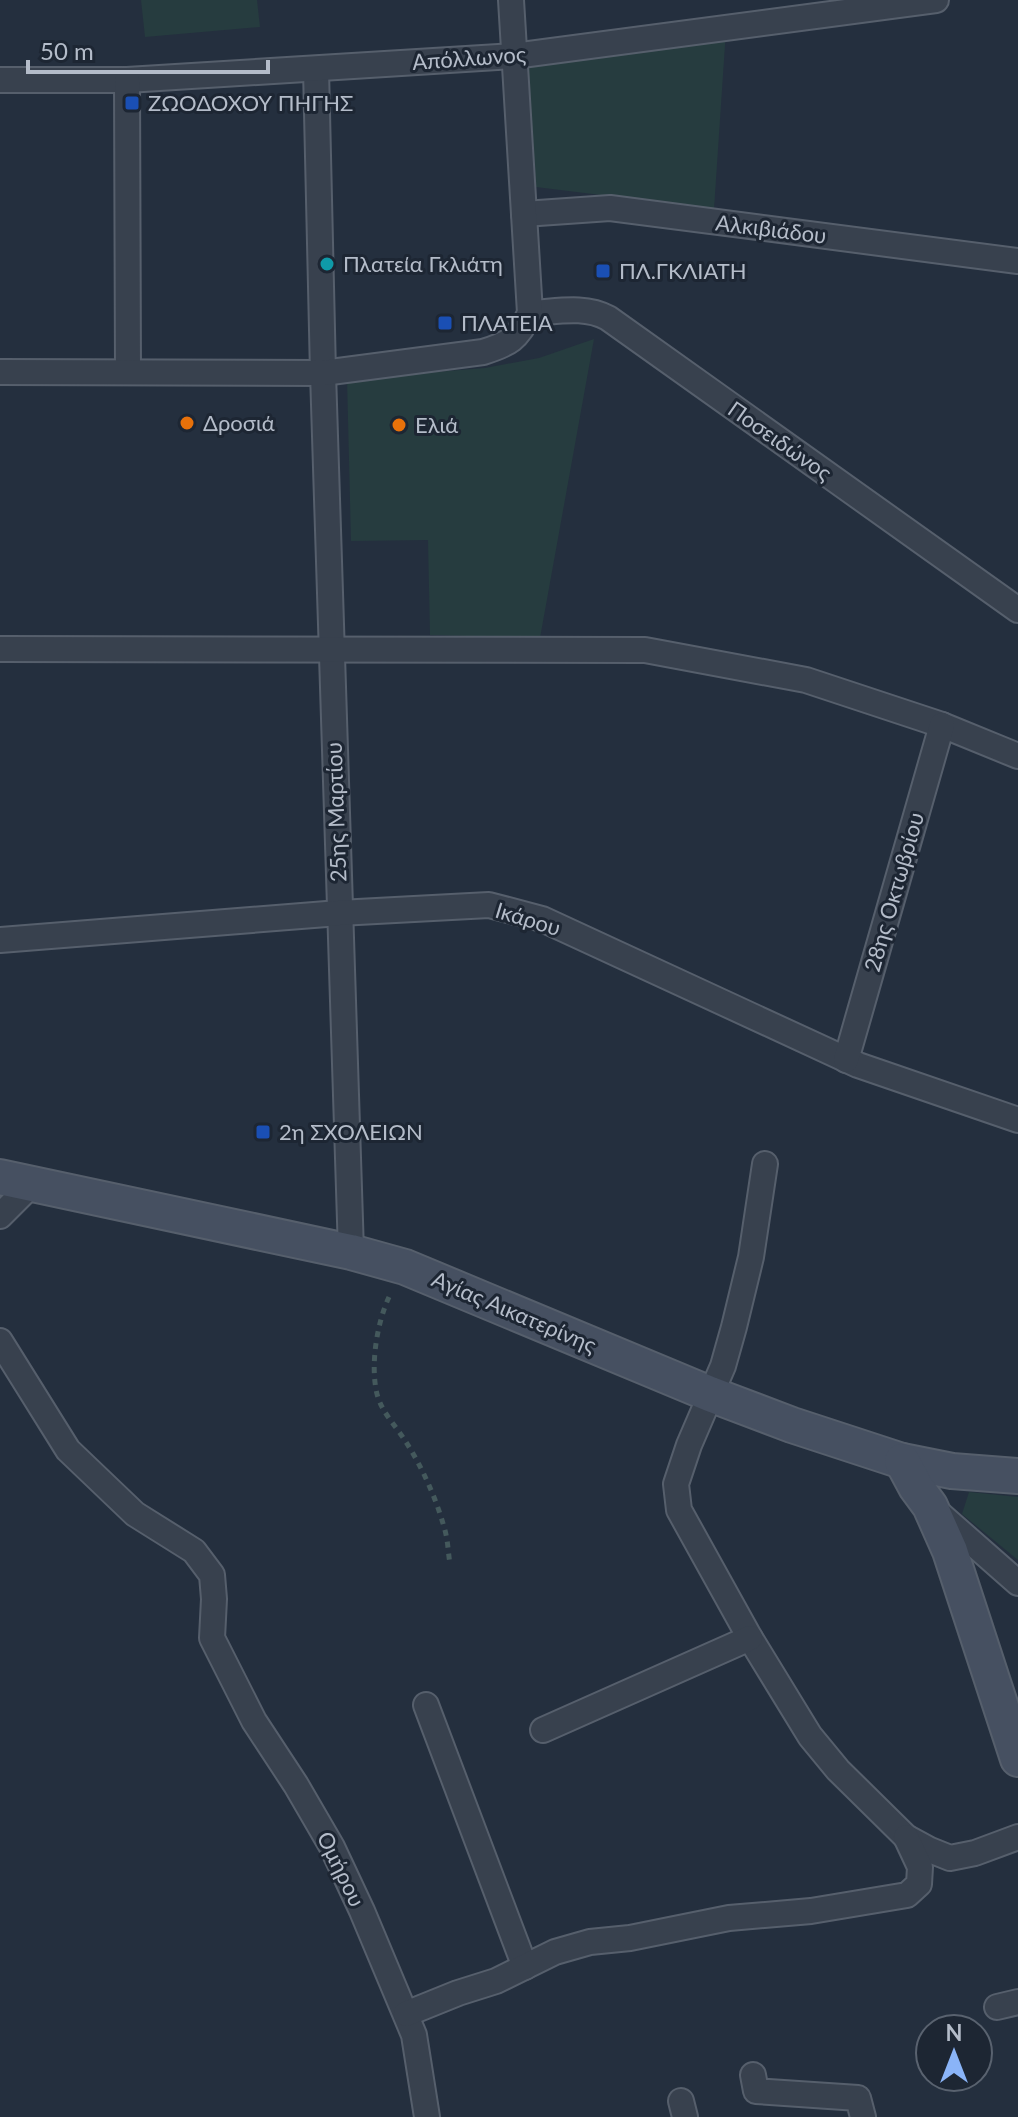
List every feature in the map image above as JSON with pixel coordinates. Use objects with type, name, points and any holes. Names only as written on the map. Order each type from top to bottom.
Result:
[{"type":"street","points":[[0,372],[323,373],[483,352],[508,344],[522,330],[530,313],[511,0]]},
{"type":"street","name":"Απόλλωνος","points":[[0,80],[127,80],[514,56],[936,0]]},
{"type":"street","name":"25ης Μαρτίου","points":[[316,69],[351,1252]]},
{"type":"street","points":[[127,80],[128,372]]},
{"type":"street","name":"Αλκιβιάδου","points":[[524,214],[610,208],[1018,261]]},
{"type":"street","name":"Ποσειδώνος","points":[[530,313],[580,310],[595,311],[608,318],[1018,610]]},
{"type":"street","points":[[0,649],[645,650],[806,680],[942,725],[1018,756]]},
{"type":"street","name":"28ης Οκτωβρίου","points":[[846,1060],[942,725]]},
{"type":"street","name":"Ικάρου","points":[[0,940],[339,913],[489,905],[542,919],[846,1060],[1018,1120]]},
{"type":"street","points":[[765,1164],[748,1271],[723,1366],[676,1484],[679,1510],[750,1638],[810,1736],[838,1770],[906,1837],[950,1858],[975,1853],[1018,1837]]},
{"type":"street","points":[[0,1216],[16,1180]]},
{"type":"street","name":"Αγίας Αικατερίνης","points":[[16,1180],[351,1252],[405,1267],[792,1425],[902,1461],[952,1471],[1018,1476]]},
{"type":"street","name":"Ομήρου","points":[[0,1341],[68,1450],[135,1514],[194,1551],[212,1575],[212,1638],[254,1721],[332,1847],[414,2035],[427,2117]]},
{"type":"street","points":[[902,1461],[930,1506],[950,1551],[1018,1759]]},
{"type":"street","points":[[930,1506],[1018,1583]]},
{"type":"street","points":[[543,1730],[750,1638]]},
{"type":"street","points":[[426,1705],[525,1967]]},
{"type":"street","points":[[406,2014],[496,1981],[555,1952],[590,1942],[630,1938],[729,1918],[811,1911],[907,1895],[919,1884],[920,1867],[906,1837]]},
{"type":"street","points":[[753,2075],[756,2091],[858,2098],[863,2117]]},
{"type":"path","points":[[405,1267],[380,1317],[376,1342],[377,1393],[386,1414],[406,1442],[429,1485],[445,1528],[450,1564]]},
{"type":"green space","points":[[141,0],[257,0],[260,27],[145,37]]},
{"type":"green space","points":[[726,30],[714,209],[528,186],[526,44]]},
{"type":"green space","points":[[594,339],[540,638],[430,635],[428,540],[351,541],[347,379],[485,368],[539,358]]},
{"type":"green space","points":[[969,1492],[1018,1497],[1018,1560],[962,1514]]},
{"type":"place","name":"ΖΩΟΔΟΧΟΥ ΠΗΓΗΣ","points":[[132,103]]},
{"type":"place","name":"Πλατεία Γκλιάτη","points":[[327,264]]},
{"type":"place","name":"ΠΛ.ΓΚΛΙΑΤΗ","points":[[603,271]]},
{"type":"place","name":"ΠΛΑΤΕΙΑ","points":[[445,323]]},
{"type":"place","name":"Δροσιά","points":[[187,423]]},
{"type":"place","name":"Ελιά","points":[[399,425]]},
{"type":"place","name":"2η ΣΧΟΛΕΙΩΝ","points":[[263,1132]]}]
